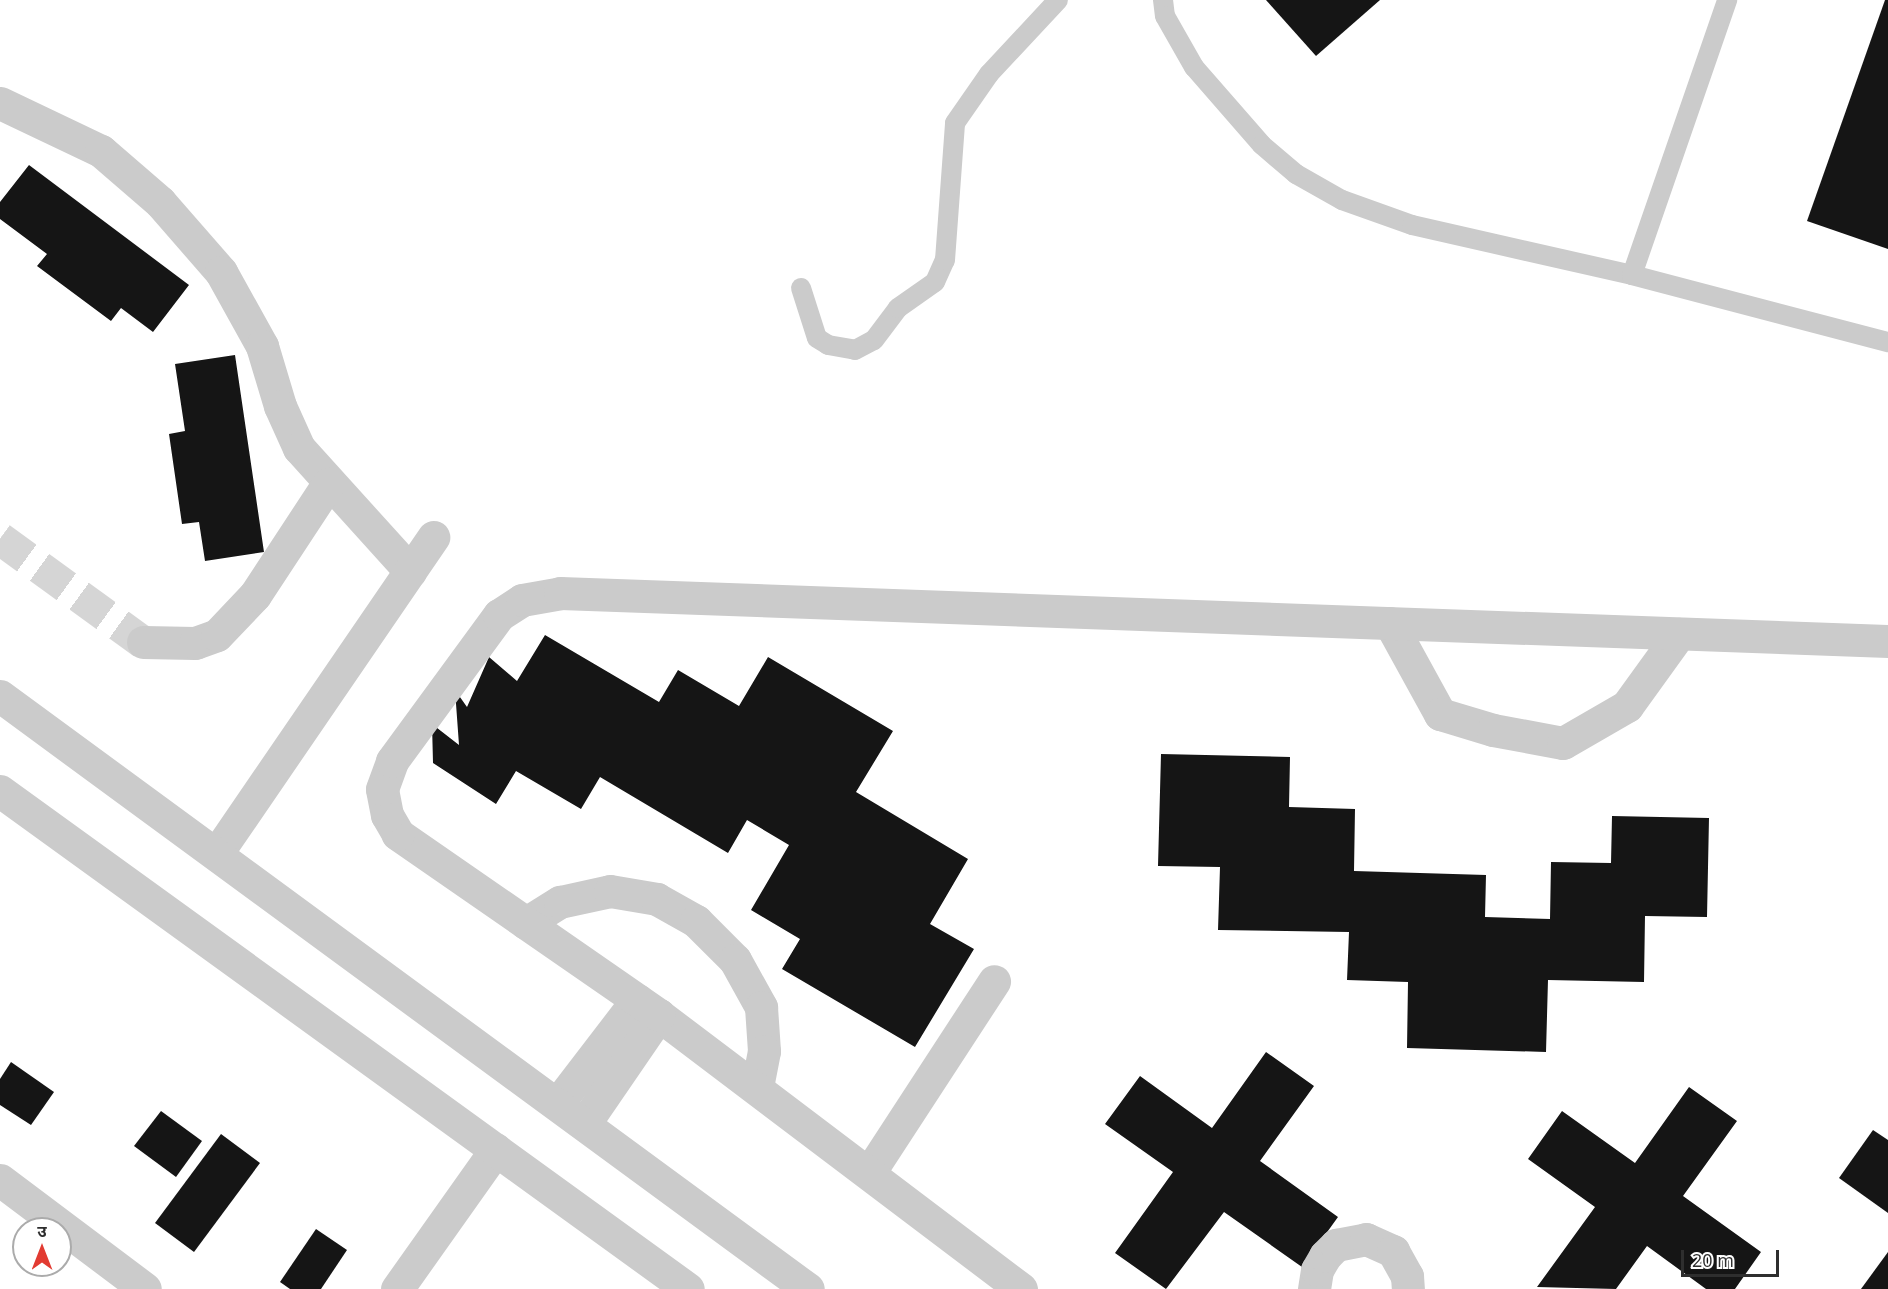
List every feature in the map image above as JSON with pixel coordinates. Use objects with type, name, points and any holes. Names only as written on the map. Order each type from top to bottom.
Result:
[{"type":"street","points":[[0,104],[101,151],[160,202],[206,254],[221,272],[262,346],[280,406],[299,448],[328,484],[410,571]]},
{"type":"street","points":[[143,642],[195,643],[217,635],[255,595],[328,484]]},
{"type":"street","points":[[217,853],[433,537]]},
{"type":"street","points":[[1021,1289],[648,1008],[398,834],[387,815],[382,789],[392,761],[499,615],[522,600],[572,594],[1888,641]]},
{"type":"street","points":[[1390,623],[1440,714],[1493,730],[1563,743],[1627,706],[1678,634]]},
{"type":"street","points":[[0,696],[558,1103],[799,1286]]},
{"type":"street","points":[[0,791],[688,1289]]},
{"type":"street","points":[[525,922],[560,902],[610,891],[657,899],[696,921],[735,960],[761,1006],[765,1051],[757,1088]]},
{"type":"street","points":[[869,1173],[994,981]]},
{"type":"street","points":[[558,1103],[648,1008]]},
{"type":"street","points":[[585,1123],[648,1008]]},
{"type":"street","points":[[397,1289],[496,1149]]},
{"type":"street","points":[[1,1184],[145,1289]]},
{"type":"street","points":[[1314,1289],[1317,1270],[1325,1256],[1336,1245],[1366,1239],[1393,1251],[1407,1276],[1408,1289]]},
{"type":"lane","points":[[801,288],[810,325],[817,338],[828,345],[855,350],[874,340],[897,308],[934,282],[945,260],[954,123],[989,74],[1058,0]]},
{"type":"lane","points":[[1163,0],[1166,16],[1194,67],[1262,145],[1296,174],[1342,200],[1412,225],[1632,275],[1888,342]]},
{"type":"lane","points":[[1632,275],[1727,0]]},
{"type":"building","points":[[1266,0],[1380,0],[1316,56]]},
{"type":"building","points":[[1885,0],[1888,0],[1888,249],[1807,221]]},
{"type":"building","points":[[29,165],[189,285],[153,332],[121,308],[111,321],[37,266],[47,254],[0,219],[0,202]]},
{"type":"building","points":[[235,355],[264,552],[205,561],[199,522],[182,524],[169,434],[185,431],[175,364]]},
{"type":"building","points":[[545,635],[659,702],[678,670],[739,706],[768,657],[893,731],[856,792],[968,859],[930,924],[974,949],[915,1047],[782,969],[800,939],[751,910],[789,845],[747,820],[728,853],[600,777],[581,809],[516,771],[496,804],[433,763],[432,724],[459,745],[455,690],[467,707],[489,657],[517,681]]},
{"type":"building","points":[[1161,754],[1290,757],[1289,807],[1355,809],[1354,871],[1486,875],[1485,917],[1550,919],[1551,862],[1611,863],[1612,816],[1709,818],[1707,917],[1645,916],[1644,982],[1548,980],[1546,1052],[1407,1048],[1408,982],[1347,980],[1349,932],[1218,930],[1220,867],[1158,866]]},
{"type":"building","points":[[1266,1052],[1314,1086],[1260,1161],[1338,1217],[1302,1267],[1224,1212],[1166,1289],[1115,1253],[1173,1172],[1105,1124],[1140,1076],[1212,1128]]},
{"type":"building","points":[[11,1062],[54,1092],[31,1125],[0,1105],[0,1079]]},
{"type":"building","points":[[1689,1087],[1737,1121],[1683,1196],[1761,1252],[1735,1289],[1706,1289],[1647,1246],[1616,1289],[1537,1287],[1595,1207],[1528,1159],[1562,1111],[1635,1163]]},
{"type":"building","points":[[161,1111],[202,1141],[176,1177],[134,1146]]},
{"type":"building","points":[[1873,1130],[1888,1140],[1888,1213],[1839,1178]]},
{"type":"building","points":[[221,1134],[260,1163],[194,1252],[155,1223]]},
{"type":"building","points":[[316,1229],[347,1250],[321,1289],[290,1289],[280,1282]]},
{"type":"building","points":[[1888,1252],[1888,1289],[1861,1289]]},
{"type":"tunnel","points":[[0,538],[143,642]]}]
